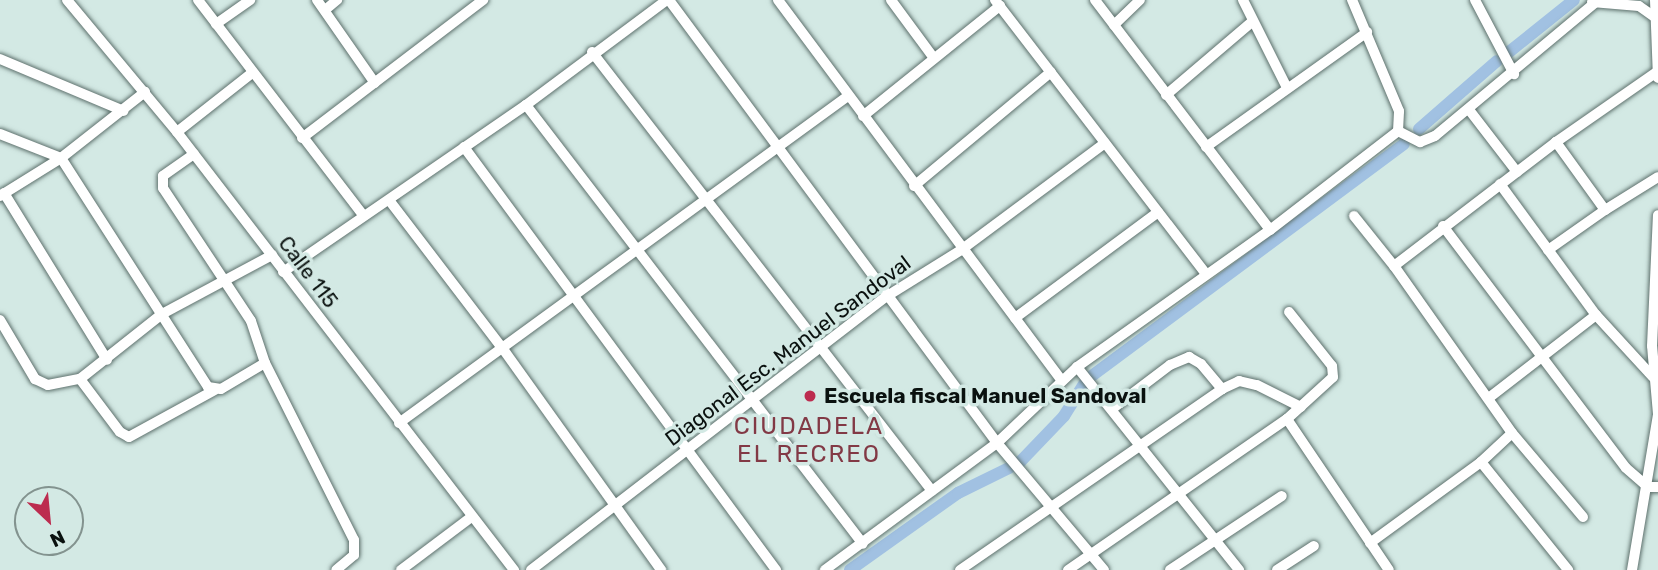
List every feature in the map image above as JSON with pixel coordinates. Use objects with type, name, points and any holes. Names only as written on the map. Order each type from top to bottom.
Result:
[{"type":"street","points":[[198,0],[364,216]]},
{"type":"street","points":[[216,24],[250,0]]},
{"type":"street","points":[[317,0],[375,83]]},
{"type":"street","points":[[325,10],[337,0]]},
{"type":"street","points":[[302,138],[483,0]]},
{"type":"street","points":[[284,272],[526,105],[592,51],[668,0],[776,149],[997,443],[1054,507],[1104,570]]},
{"type":"street","points":[[778,0],[961,250],[1062,381]]},
{"type":"street","points":[[891,0],[933,57]]},
{"type":"street","points":[[1095,0],[1270,230]]},
{"type":"street","points":[[1114,25],[1140,0]]},
{"type":"street","points":[[1243,0],[1287,88]]},
{"type":"street","points":[[1352,0],[1399,111],[1402,134]]},
{"type":"street","points":[[1475,0],[1514,74]]},
{"type":"street","points":[[1655,0],[1658,78]]},
{"type":"street","name":"Calle 115","points":[[75,2],[272,255],[470,518],[514,570]]},
{"type":"street","points":[[1402,134],[1426,140],[1469,111],[1594,2],[1639,6],[1656,18]]},
{"type":"street","points":[[863,116],[998,3],[1206,274]]},
{"type":"street","points":[[1166,95],[1253,21]]},
{"type":"street","points":[[1206,147],[1367,32]]},
{"type":"street","points":[[592,51],[818,348],[932,491]]},
{"type":"street","points":[[0,59],[124,111]]},
{"type":"street","points":[[1394,266],[1556,142],[1658,71]]},
{"type":"street","points":[[914,186],[1051,72]]},
{"type":"street","points":[[177,132],[252,73]]},
{"type":"street","points":[[107,360],[2,195],[61,158],[145,92]]},
{"type":"street","points":[[399,423],[848,96]]},
{"type":"street","points":[[526,105],[750,401],[863,544]]},
{"type":"street","points":[[1469,111],[1517,172]]},
{"type":"street","points":[[0,134],[61,158],[208,387],[215,390]]},
{"type":"street","points":[[825,570],[997,443],[1077,367],[1402,134]]},
{"type":"street","points":[[1556,142],[1605,210]]},
{"type":"street","name":"Diagonal Esc. Manuel Sandoval","points":[[531,570],[887,296],[961,250],[1105,143]]},
{"type":"street","points":[[464,147],[776,570]]},
{"type":"street","points":[[194,154],[161,182],[196,243],[251,321],[265,363],[354,540],[354,555],[336,570]]},
{"type":"street","points":[[1549,250],[1658,177]]},
{"type":"street","points":[[1500,184],[1596,315],[1653,377]]},
{"type":"street","points":[[388,200],[503,349],[661,570]]},
{"type":"street","points":[[1015,318],[1158,212]]},
{"type":"street","points":[[1632,570],[1653,487],[1658,414],[1653,377],[1658,215]]},
{"type":"street","points":[[1354,216],[1490,397],[1512,433],[1583,517]]},
{"type":"street","points":[[1443,226],[1626,468],[1653,487]]},
{"type":"street","points":[[0,320],[35,379],[48,384],[80,379],[162,314],[272,255]]},
{"type":"street","points":[[1068,570],[1287,419],[1333,377],[1332,366],[1289,312]]},
{"type":"street","points":[[1490,397],[1596,315]]},
{"type":"street","points":[[1112,409],[1170,365],[1189,357],[1201,363],[1222,389]]},
{"type":"street","points":[[80,379],[120,432],[129,437],[265,363]]},
{"type":"street","points":[[1077,367],[1182,493],[1239,570]]},
{"type":"street","points":[[960,570],[1054,507],[1140,443],[1238,381],[1301,407]]},
{"type":"street","points":[[1287,419],[1390,570]]},
{"type":"street","points":[[1370,542],[1481,462],[1512,433]]},
{"type":"street","points":[[1481,462],[1569,570]]},
{"type":"street","points":[[1170,570],[1282,496]]},
{"type":"street","points":[[401,570],[470,518]]},
{"type":"street","points":[[1277,570],[1314,546]]},
{"type":"waterway","points":[[1509,52],[1574,0]]},
{"type":"waterway","points":[[1419,129],[1497,61]]},
{"type":"waterway","points":[[1093,375],[1404,144]]},
{"type":"waterway","points":[[1019,463],[1064,416],[1085,382]]},
{"type":"waterway","points":[[850,570],[958,493],[1009,468]]},
{"type":"place","name":"Escuela fiscal Manuel Sandoval","points":[[810,396]]},
{"type":"district","name":"CIUDADELA EL RECREO","points":[[809,441]]}]
